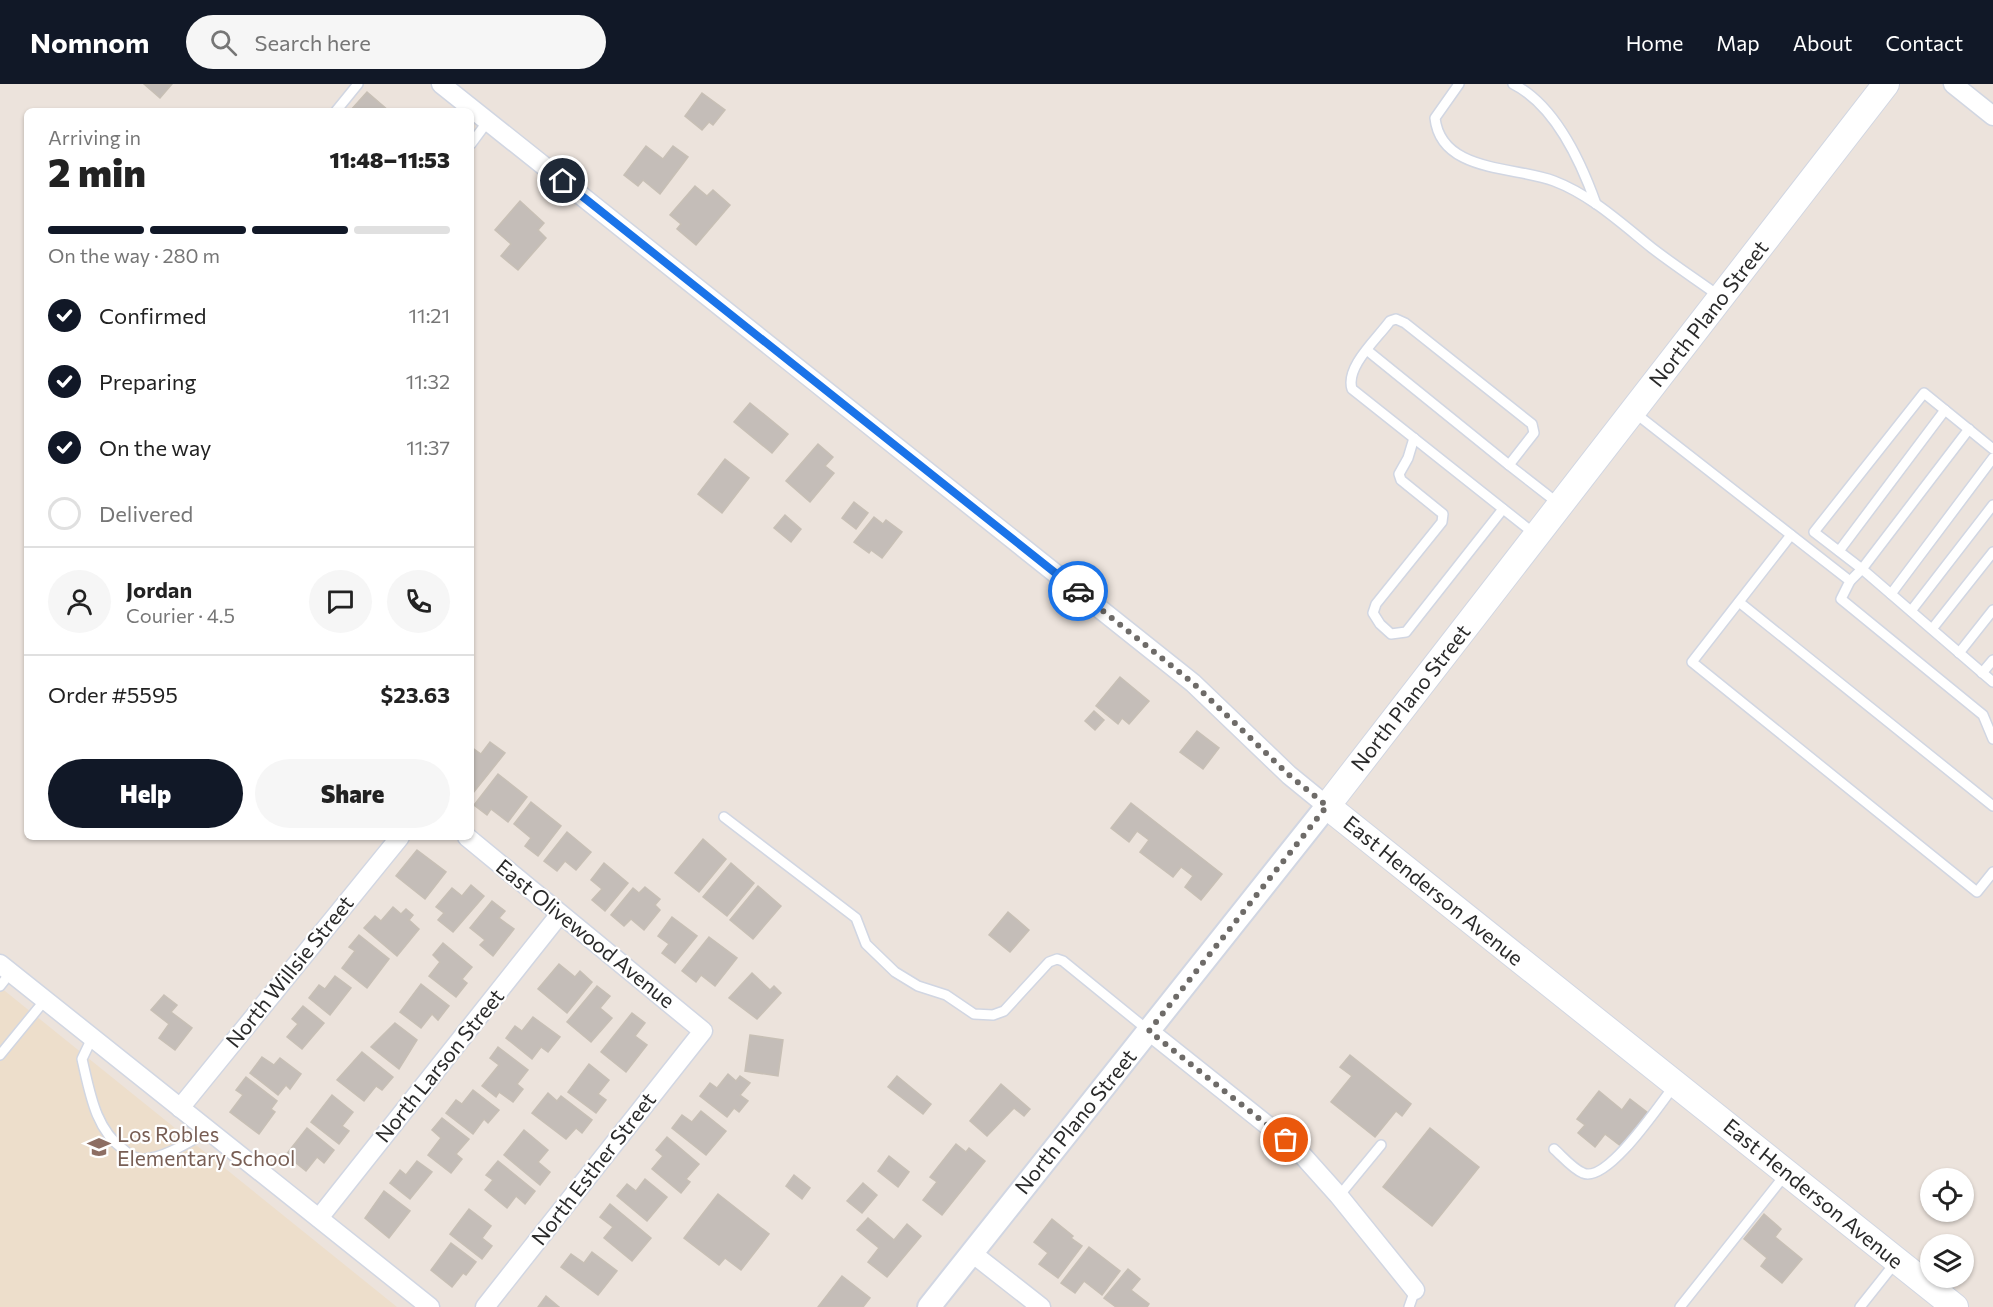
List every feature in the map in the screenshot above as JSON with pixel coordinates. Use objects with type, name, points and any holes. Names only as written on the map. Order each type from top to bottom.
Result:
[{"type":"main road","name":"North Plano Street","points":[[1327,806],[1886,84]]},
{"type":"main road","name":"East Henderson Avenue","points":[[1327,806],[1955,1307]]},
{"type":"street","name":"East Henderson Avenue","points":[[441,84],[471,108]]},
{"type":"street","points":[[1953,84],[1993,116]]},
{"type":"street","name":"East Henderson Avenue","points":[[474,111],[1193,683],[1289,775],[1327,806]]},
{"type":"street","name":"North Plano Street","points":[[929,1307],[1327,806]]},
{"type":"street","name":"North Willsie Street","points":[[180,1108],[398,840]]},
{"type":"street","name":"East Olivewood Avenue","points":[[471,840],[703,1031]]},
{"type":"street","name":"North Larson Street","points":[[319,1218],[560,914]]},
{"type":"street","points":[[4,974],[45,1000],[430,1307]]},
{"type":"street","name":"North Esther Street","points":[[484,1307],[703,1031]]},
{"type":"street","points":[[1149,1031],[1296,1148],[1339,1196],[1412,1299]]},
{"type":"street","points":[[972,1253],[1041,1307]]},
{"type":"lane","points":[[338,108],[358,84]]},
{"type":"lane","points":[[1459,84],[1435,118],[1437,133],[1460,156],[1487,167],[1555,181],[1596,204],[1721,297]]},
{"type":"lane","points":[[1513,84],[1521,88],[1555,121],[1583,168],[1596,204]]},
{"type":"lane","points":[[474,140],[488,122]]},
{"type":"lane","points":[[1509,465],[1534,433],[1532,424],[1405,323],[1396,319],[1390,321],[1353,370],[1349,381],[1352,389],[1537,536]]},
{"type":"lane","points":[[1368,351],[1561,505]]},
{"type":"lane","points":[[1993,449],[1924,393],[1814,532],[1862,569],[1993,682]]},
{"type":"lane","points":[[1839,551],[1945,410]]},
{"type":"lane","points":[[1633,411],[1850,581]]},
{"type":"lane","points":[[1969,429],[1862,569],[1850,581],[1841,598],[1983,715],[1993,739]]},
{"type":"lane","points":[[1414,438],[1410,444],[1408,458],[1399,474],[1401,480],[1443,514],[1442,522],[1376,604],[1373,613],[1380,624],[1391,634],[1406,632],[1503,509]]},
{"type":"lane","points":[[1891,594],[1993,458]]},
{"type":"lane","points":[[1911,611],[1993,505]]},
{"type":"lane","points":[[1791,535],[1692,662],[1977,892],[1993,872]]},
{"type":"lane","points":[[1932,629],[1993,552]]},
{"type":"lane","points":[[1739,602],[1993,806]]},
{"type":"lane","points":[[1959,653],[1993,610]]},
{"type":"lane","points":[[1982,673],[1993,660]]},
{"type":"lane","points":[[724,817],[856,918],[866,944],[896,972],[918,986],[946,995],[974,1014],[993,1015],[1004,1011],[1049,962],[1057,959],[1064,961],[1149,1031]]},
{"type":"lane","points":[[0,1055],[45,1000]]},
{"type":"lane","points":[[92,1038],[82,1059],[100,1125],[110,1141],[134,1158],[144,1159],[168,1152],[209,1131]]},
{"type":"lane","points":[[1554,1149],[1583,1173],[1595,1174],[1616,1159],[1676,1084]]},
{"type":"lane","points":[[1339,1196],[1381,1145]]},
{"type":"lane","points":[[1680,1307],[1786,1173]]},
{"type":"lane","points":[[1860,1307],[1897,1261]]},
{"type":"shaded area","name":"Los Robles Elementary School","points":[[0,987],[397,1307],[0,1307]]},
{"type":"building","points":[[144,84],[172,84],[160,98]]},
{"type":"building","points":[[367,92],[386,108],[353,108]]},
{"type":"building","points":[[702,93],[725,110],[713,125],[709,122],[702,130],[685,116]]},
{"type":"building","points":[[646,146],[663,159],[673,146],[688,157],[660,194],[643,180],[638,186],[624,175]]},
{"type":"building","points":[[695,186],[707,196],[713,190],[730,205],[696,245],[677,229],[681,224],[670,215]]},
{"type":"building","points":[[520,201],[544,223],[538,230],[546,238],[518,270],[501,256],[511,244],[495,230]]},
{"type":"building","points":[[750,403],[788,434],[772,453],[734,422]]},
{"type":"building","points":[[818,444],[833,457],[825,466],[834,473],[810,502],[786,481]]},
{"type":"building","points":[[725,459],[749,478],[722,513],[698,494]]},
{"type":"building","points":[[854,502],[868,513],[856,529],[842,518]]},
{"type":"building","points":[[785,515],[801,529],[791,542],[774,528]]},
{"type":"building","points":[[874,517],[883,524],[886,520],[902,532],[882,558],[871,550],[869,553],[854,542]]},
{"type":"building","points":[[1120,677],[1149,701],[1129,724],[1122,718],[1118,724],[1096,706]]},
{"type":"building","points":[[1094,711],[1104,720],[1095,730],[1085,721]]},
{"type":"building","points":[[1197,731],[1219,748],[1203,769],[1180,752]]},
{"type":"building","points":[[490,742],[505,753],[474,792],[474,749],[481,754]]},
{"type":"building","points":[[498,774],[527,797],[508,822],[491,809],[487,815],[474,805]]},
{"type":"building","points":[[531,802],[561,826],[538,856],[525,846],[531,838],[514,824]]},
{"type":"building","points":[[1131,803],[1222,874],[1201,900],[1185,887],[1193,876],[1181,867],[1173,877],[1140,852],[1149,840],[1137,831],[1129,842],[1111,828]]},
{"type":"building","points":[[567,832],[591,852],[576,870],[565,861],[557,871],[544,861]]},
{"type":"building","points":[[703,839],[726,859],[699,892],[675,873]]},
{"type":"building","points":[[417,850],[446,872],[425,899],[396,876]]},
{"type":"building","points":[[604,863],[628,883],[605,911],[592,900],[602,889],[591,880]]},
{"type":"building","points":[[731,863],[754,883],[727,916],[703,897]]},
{"type":"building","points":[[471,885],[484,896],[453,932],[438,920],[444,913],[436,907],[452,888],[462,896]]},
{"type":"building","points":[[758,886],[781,906],[753,939],[730,920]]},
{"type":"building","points":[[645,887],[660,899],[655,905],[660,910],[644,930],[631,919],[624,926],[611,915],[633,888],[639,893]]},
{"type":"building","points":[[492,901],[505,911],[499,918],[514,929],[493,956],[480,945],[485,940],[470,928]]},
{"type":"building","points":[[393,907],[401,914],[406,909],[413,915],[409,920],[419,929],[397,956],[364,928],[375,916],[381,921]]},
{"type":"building","points":[[1008,912],[1029,930],[1010,952],[989,935]]},
{"type":"building","points":[[672,917],[697,936],[675,963],[662,953],[669,944],[658,936]]},
{"type":"building","points":[[359,935],[389,959],[367,988],[342,968],[355,951],[349,947]]},
{"type":"building","points":[[709,937],[737,958],[715,986],[701,975],[696,982],[682,971]]},
{"type":"building","points":[[443,943],[472,967],[462,979],[467,983],[456,997],[429,976],[440,962],[433,955]]},
{"type":"building","points":[[559,964],[575,977],[580,971],[592,982],[567,1013],[538,989]]},
{"type":"building","points":[[752,973],[770,990],[774,986],[781,993],[757,1019],[729,998]]},
{"type":"building","points":[[335,976],[351,988],[330,1015],[309,998],[319,985],[325,989]]},
{"type":"building","points":[[421,984],[449,1006],[438,1020],[432,1014],[421,1028],[400,1012]]},
{"type":"building","points":[[597,986],[610,996],[600,1008],[612,1018],[591,1042],[567,1022]]},
{"type":"building","points":[[164,995],[177,1005],[171,1012],[192,1028],[175,1050],[159,1038],[169,1024],[151,1010]]},
{"type":"building","points":[[303,1006],[324,1023],[302,1049],[287,1037],[298,1024],[292,1019]]},
{"type":"building","points":[[632,1013],[645,1023],[635,1036],[647,1045],[626,1072],[601,1052]]},
{"type":"building","points":[[533,1017],[560,1037],[548,1052],[541,1047],[532,1059],[506,1038],[515,1026],[522,1031]]},
{"type":"building","points":[[395,1023],[417,1040],[399,1069],[371,1047]]},
{"type":"building","points":[[750,1035],[783,1040],[778,1076],[745,1071]]},
{"type":"building","points":[[498,1047],[528,1070],[517,1084],[523,1089],[513,1102],[499,1092],[496,1097],[482,1086],[499,1065],[490,1058]]},
{"type":"building","points":[[362,1052],[393,1077],[382,1090],[376,1086],[364,1101],[337,1080]]},
{"type":"building","points":[[1350,1055],[1411,1104],[1402,1116],[1396,1111],[1375,1137],[1331,1102],[1352,1076],[1340,1067]]},
{"type":"building","points":[[262,1057],[274,1065],[280,1058],[301,1074],[290,1089],[286,1085],[278,1095],[250,1073]]},
{"type":"building","points":[[589,1064],[609,1080],[598,1094],[606,1100],[596,1113],[568,1092]]},
{"type":"building","points":[[728,1074],[736,1081],[740,1076],[750,1083],[740,1095],[748,1101],[739,1112],[734,1108],[727,1117],[700,1096],[710,1083],[717,1088]]},
{"type":"building","points":[[897,1076],[931,1104],[923,1114],[888,1087]]},
{"type":"building","points":[[246,1077],[277,1101],[271,1109],[275,1112],[259,1134],[230,1112],[243,1095],[236,1090]]},
{"type":"building","points":[[1001,1084],[1030,1109],[1024,1116],[1014,1108],[987,1136],[970,1121]]},
{"type":"building","points":[[473,1090],[499,1110],[488,1123],[484,1119],[473,1134],[446,1113],[456,1100],[462,1104]]},
{"type":"building","points":[[1599,1091],[1622,1110],[1630,1099],[1648,1113],[1622,1147],[1605,1134],[1595,1147],[1578,1133],[1585,1125],[1577,1119]]},
{"type":"building","points":[[548,1093],[557,1101],[561,1096],[592,1120],[582,1133],[576,1128],[566,1139],[532,1113]]},
{"type":"building","points":[[332,1095],[353,1112],[342,1126],[349,1131],[339,1144],[311,1122]]},
{"type":"building","points":[[701,1111],[726,1131],[706,1155],[672,1128],[682,1115],[692,1122]]},
{"type":"building","points":[[442,1118],[469,1139],[456,1154],[462,1159],[451,1173],[428,1155],[441,1138],[432,1130]]},
{"type":"building","points":[[307,1128],[334,1150],[324,1163],[317,1157],[306,1171],[286,1155]]},
{"type":"building","points":[[1430,1128],[1479,1167],[1432,1226],[1383,1187]]},
{"type":"building","points":[[524,1130],[548,1150],[538,1162],[550,1172],[540,1185],[504,1155]]},
{"type":"building","points":[[667,1137],[699,1164],[686,1179],[690,1182],[681,1193],[652,1169],[663,1156],[656,1150]]},
{"type":"building","points":[[956,1144],[966,1152],[969,1148],[985,1161],[942,1215],[923,1200],[937,1182],[930,1177]]},
{"type":"building","points":[[889,1156],[909,1172],[898,1187],[878,1171]]},
{"type":"building","points":[[417,1161],[432,1172],[410,1199],[390,1183],[400,1170],[406,1175]]},
{"type":"building","points":[[498,1161],[535,1191],[525,1204],[516,1196],[507,1208],[485,1190],[493,1180],[486,1175]]},
{"type":"building","points":[[794,1175],[810,1188],[802,1199],[786,1186]]},
{"type":"building","points":[[645,1179],[667,1197],[647,1221],[617,1196],[627,1184],[636,1191]]},
{"type":"building","points":[[863,1183],[877,1195],[862,1213],[847,1201]]},
{"type":"building","points":[[384,1191],[410,1211],[389,1238],[365,1218]]},
{"type":"building","points":[[718,1194],[769,1234],[741,1270],[725,1258],[719,1265],[684,1238]]},
{"type":"building","points":[[610,1204],[651,1238],[632,1261],[604,1238],[613,1227],[600,1217]]},
{"type":"building","points":[[469,1209],[491,1226],[482,1238],[492,1246],[482,1259],[450,1234]]},
{"type":"building","points":[[1764,1214],[1781,1229],[1775,1237],[1802,1259],[1782,1283],[1761,1266],[1767,1258],[1744,1239]]},
{"type":"building","points":[[868,1218],[894,1240],[907,1224],[921,1236],[887,1277],[868,1262],[879,1248],[857,1230]]},
{"type":"building","points":[[1052,1219],[1082,1246],[1058,1278],[1039,1264],[1048,1253],[1034,1242]]},
{"type":"building","points":[[451,1243],[476,1262],[452,1287],[431,1270]]},
{"type":"building","points":[[1089,1247],[1120,1271],[1102,1295],[1084,1281],[1075,1293],[1061,1283]]},
{"type":"building","points":[[592,1252],[617,1271],[598,1295],[561,1267],[571,1254],[584,1263]]},
{"type":"building","points":[[1128,1269],[1140,1279],[1131,1290],[1149,1304],[1147,1307],[1116,1307],[1104,1298]]},
{"type":"building","points":[[842,1276],[870,1298],[863,1307],[818,1307]]},
{"type":"building","points":[[546,1296],[559,1307],[538,1307]]},
{"type":"way so far","points":[[1078,591],[1193,683],[1289,775],[1327,806],[1149,1031],[1286,1140]]},
{"type":"place","name":"Los Robles Elementary School","points":[[99,1147]]},
{"type":"route","points":[[563,181],[1078,591]]}]
